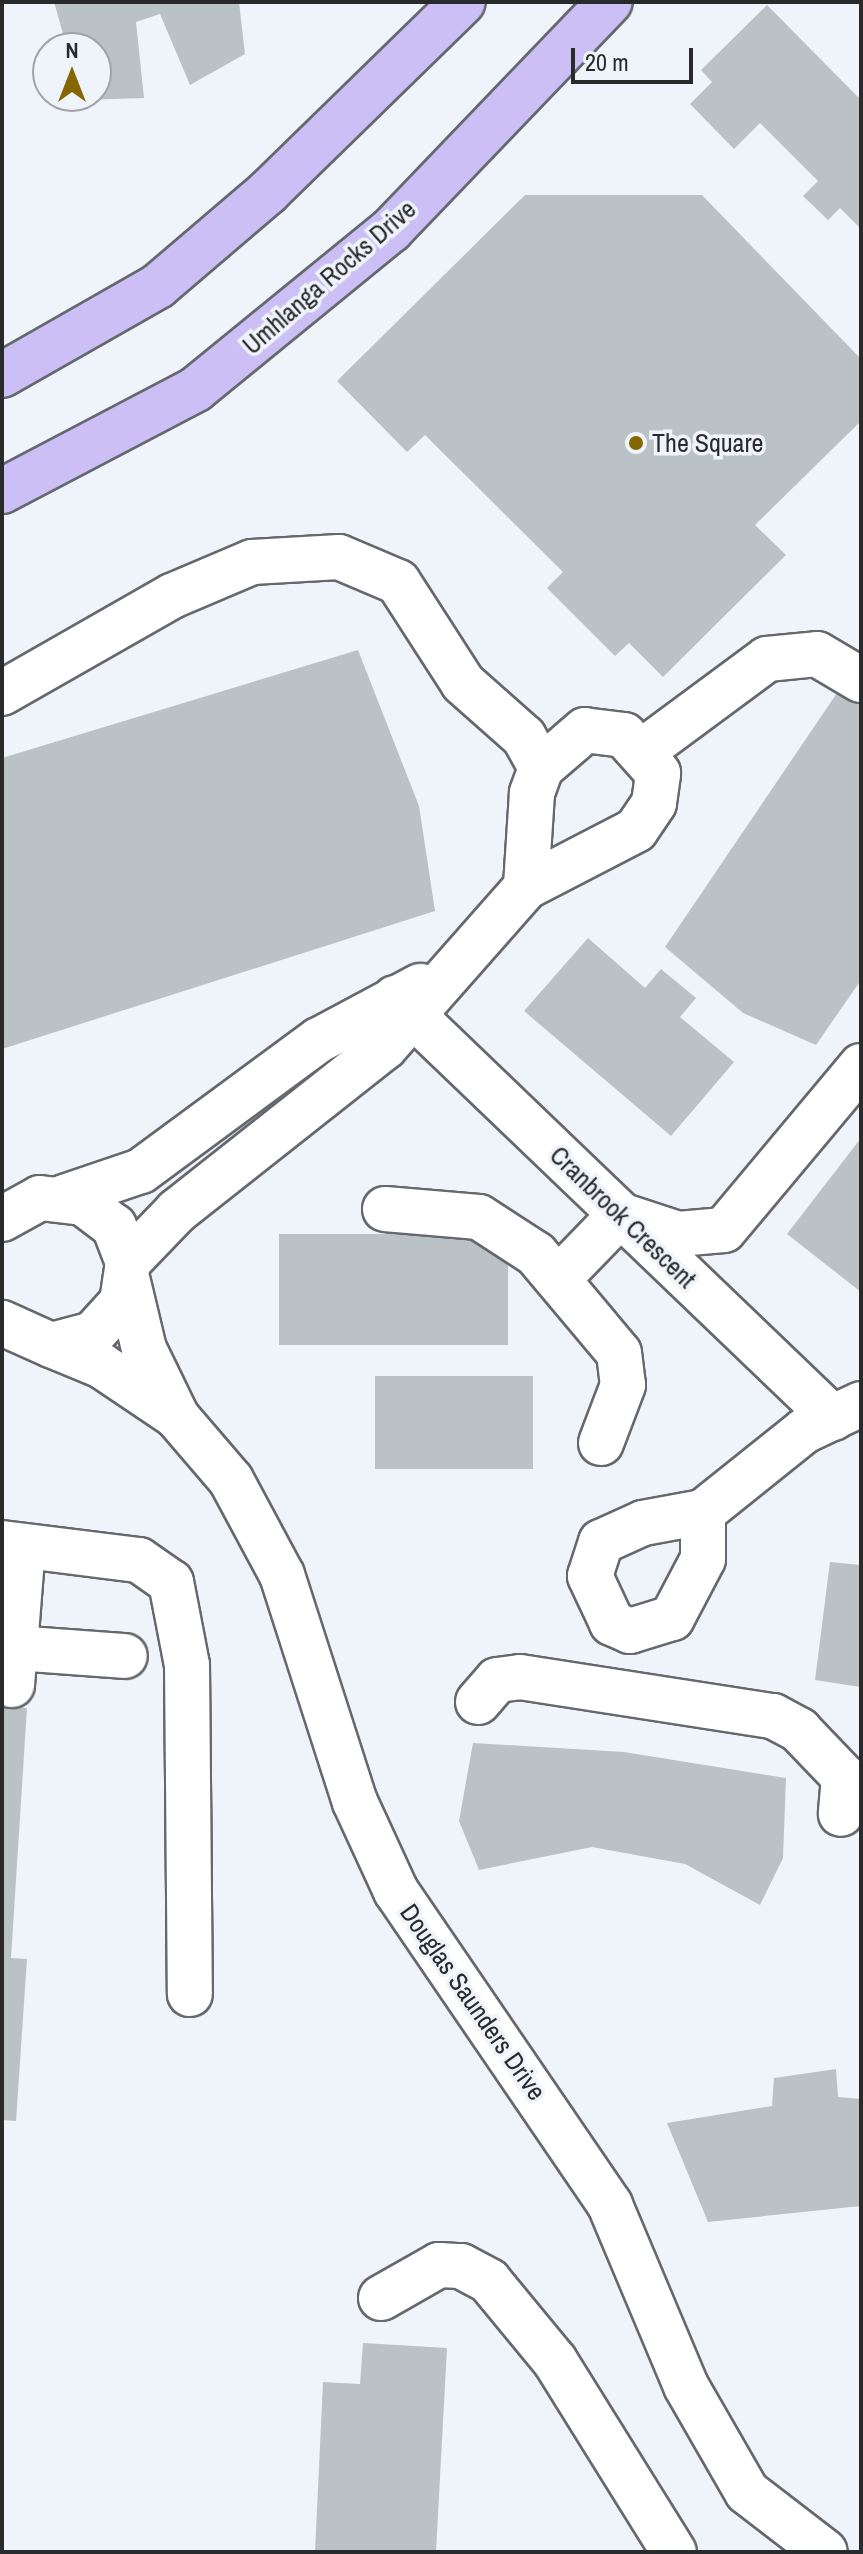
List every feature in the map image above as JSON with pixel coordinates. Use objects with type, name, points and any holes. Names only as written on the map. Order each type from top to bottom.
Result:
[{"type":"main road","points":[[2,375],[158,286],[268,192],[463,2]]},
{"type":"main road","name":"Umhlanga Rocks Drive","points":[[2,491],[196,389],[391,230],[610,2]]},
{"type":"street","points":[[2,693],[172,596],[252,562],[339,557],[398,582],[463,683],[524,737],[541,768]]},
{"type":"street","points":[[644,750],[767,659],[817,654],[861,680]]},
{"type":"street","points":[[2,1219],[52,1198],[141,1171],[319,1040],[405,1007],[441,977],[526,887],[615,843],[646,819],[658,773],[644,750],[596,727],[574,736],[541,768],[532,793],[526,887]]},
{"type":"street","points":[[51,1345],[83,1338],[110,1321],[128,1272],[177,1211],[385,1047],[405,1007]]},
{"type":"street","name":"Cranbrook Crescent","points":[[405,1007],[620,1215],[847,1411],[804,1431],[703,1512]]},
{"type":"street","points":[[558,1279],[620,1215],[678,1234],[724,1230],[861,1066]]},
{"type":"street","points":[[2,1174],[52,1198]]},
{"type":"street","name":"Douglas Saunders Drive","points":[[52,1198],[114,1226],[128,1272],[144,1349],[177,1417],[231,1480],[282,1575],[355,1802],[396,1891],[610,2205],[686,2386],[747,2492],[825,2552]]},
{"type":"street","points":[[385,1209],[479,1217],[536,1254],[623,1367],[601,1443]]},
{"type":"street","name":"Douglas Saunders Drive","points":[[5,1330],[102,1366],[177,1417]]},
{"type":"street","points":[[703,1512],[707,1540],[695,1585],[672,1618],[654,1627],[630,1631],[603,1614],[592,1561],[615,1531],[703,1512]]},
{"type":"street","points":[[125,1656],[10,1660],[12,1545],[139,1560],[171,1582],[187,1665],[190,1994]]},
{"type":"street","points":[[632,1695],[654,1627]]},
{"type":"street","points":[[478,1702],[508,1677],[786,1722],[844,1777],[841,1814]]},
{"type":"street","points":[[381,2298],[439,2265],[461,2266],[489,2281],[555,2361],[674,2552]]},
{"type":"building","points":[[54,2],[239,2],[245,54],[190,85],[160,14],[136,22],[144,98],[112,99],[112,32],[62,32]]},
{"type":"building","points":[[767,5],[861,100],[861,229],[840,208],[828,220],[803,196],[818,181],[760,123],[734,149],[690,104],[712,82],[701,70]]},
{"type":"building","name":"The Square","points":[[525,195],[702,195],[861,359],[861,421],[755,525],[786,555],[663,677],[629,643],[615,656],[547,588],[563,572],[425,435],[407,452],[337,381]]},
{"type":"building","points":[[358,650],[419,806],[435,911],[2,1049],[2,758]]},
{"type":"building","points":[[839,690],[861,702],[861,980],[816,1045],[743,1013],[665,947]]},
{"type":"building","points":[[588,938],[645,988],[661,969],[696,998],[680,1017],[734,1062],[671,1136],[524,1011]]},
{"type":"building","points":[[861,1138],[861,1292],[787,1234]]},
{"type":"building","points":[[279,1234],[508,1234],[508,1345],[279,1345]]},
{"type":"building","points":[[375,1376],[533,1376],[533,1469],[375,1469]]},
{"type":"building","points":[[830,1562],[861,1565],[861,1687],[815,1680]]},
{"type":"building","points":[[2,1706],[27,1708],[11,1958],[27,1959],[16,2121],[2,2120]]},
{"type":"building","points":[[473,1743],[624,1752],[786,1778],[783,1858],[760,1905],[685,1864],[592,1847],[479,1870],[459,1821]]},
{"type":"building","points":[[836,2069],[838,2097],[861,2099],[861,2206],[708,2222],[667,2123],[772,2106],[774,2078]]},
{"type":"building","points":[[363,2343],[447,2348],[436,2552],[315,2552],[323,2382],[360,2384]]},
{"type":"place","name":"The Square","points":[[636,443]]}]
